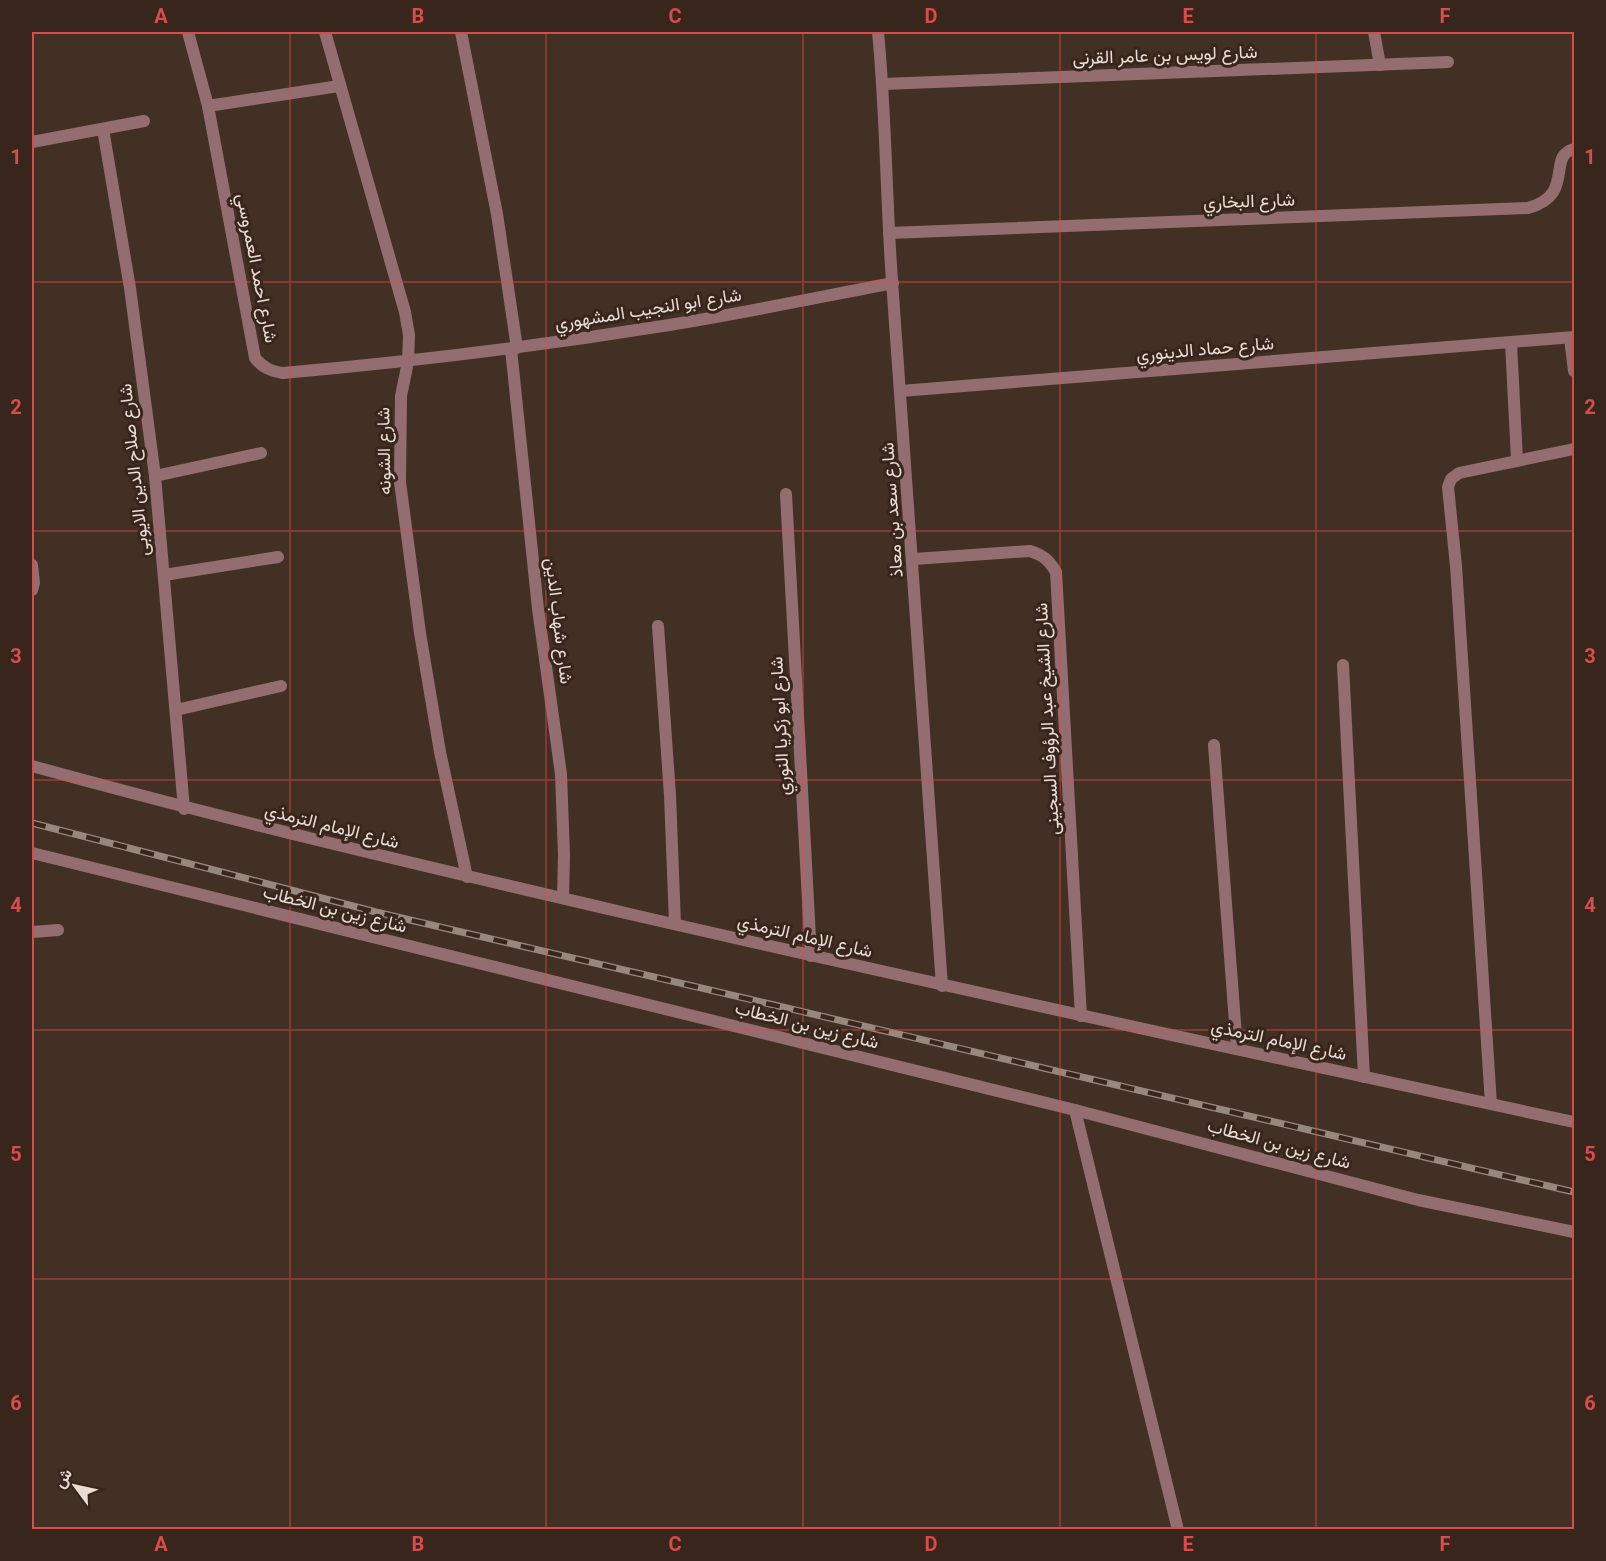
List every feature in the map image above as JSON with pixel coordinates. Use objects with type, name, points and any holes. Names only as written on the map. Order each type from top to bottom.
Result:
[{"type":"street","name":"شارع احمد العمروسي","points":[[188,32],[208,106],[255,358],[269,370],[283,373],[408,362]]},
{"type":"street","name":"شارع الشونه","points":[[325,32],[410,335],[408,362],[401,396],[400,482],[420,633],[440,752],[467,877]]},
{"type":"street","name":"شارع شهاب الدين","points":[[461,32],[495,203],[514,349],[538,609],[561,774],[563,898]]},
{"type":"street","name":"شارع سعد بن معاذ","points":[[878,32],[883,84],[889,233],[914,559],[942,986]]},
{"type":"street","points":[[1374,32],[1380,65]]},
{"type":"street","name":"شارع لويس بن عامر القرنى","points":[[883,84],[1448,62]]},
{"type":"street","points":[[208,106],[339,86]]},
{"type":"street","points":[[32,142],[144,121]]},
{"type":"street","name":"شارع صلاح الدين الايوبى","points":[[103,129],[130,288],[155,476],[184,808]]},
{"type":"street","name":"شارع البخاري","points":[[889,233],[1528,208],[1539,205],[1551,196],[1559,181],[1560,162],[1563,155],[1567,151],[1575,150]]},
{"type":"street","name":"شارع ابو النجيب المشهوري","points":[[408,362],[659,327],[893,283]]},
{"type":"street","points":[[1572,337],[1575,370]]},
{"type":"street","name":"شارع حماد الدينوري","points":[[901,391],[1572,337]]},
{"type":"street","points":[[1511,343],[1517,460]]},
{"type":"street","points":[[1491,1104],[1456,566],[1448,487],[1451,479],[1459,473],[1575,449]]},
{"type":"street","points":[[155,476],[261,453]]},
{"type":"street","name":"شارع ابو زكريا النوري","points":[[786,494],[810,956]]},
{"type":"street","name":"شارع الشيخ عبد الرؤوف السجينى","points":[[914,559],[1030,551],[1042,554],[1051,562],[1056,572],[1082,1016]]},
{"type":"street","points":[[164,575],[278,557]]},
{"type":"street","points":[[32,565],[34,584],[32,590]]},
{"type":"street","points":[[658,626],[670,795],[675,924]]},
{"type":"street","points":[[1343,665],[1364,1077]]},
{"type":"street","points":[[176,710],[280,686]]},
{"type":"street","points":[[1214,745],[1237,1049]]},
{"type":"street","name":"شارع الإمام الترمذي","points":[[32,766],[184,808],[467,877],[942,986],[1575,1122]]},
{"type":"street","name":"شارع زين بن الخطاب","points":[[32,853],[1075,1110],[1418,1200],[1575,1232]]},
{"type":"street","points":[[32,932],[58,930]]},
{"type":"street","points":[[1075,1110],[1178,1530]]},
{"type":"railway","points":[[32,823],[376,912],[1574,1192]]}]
